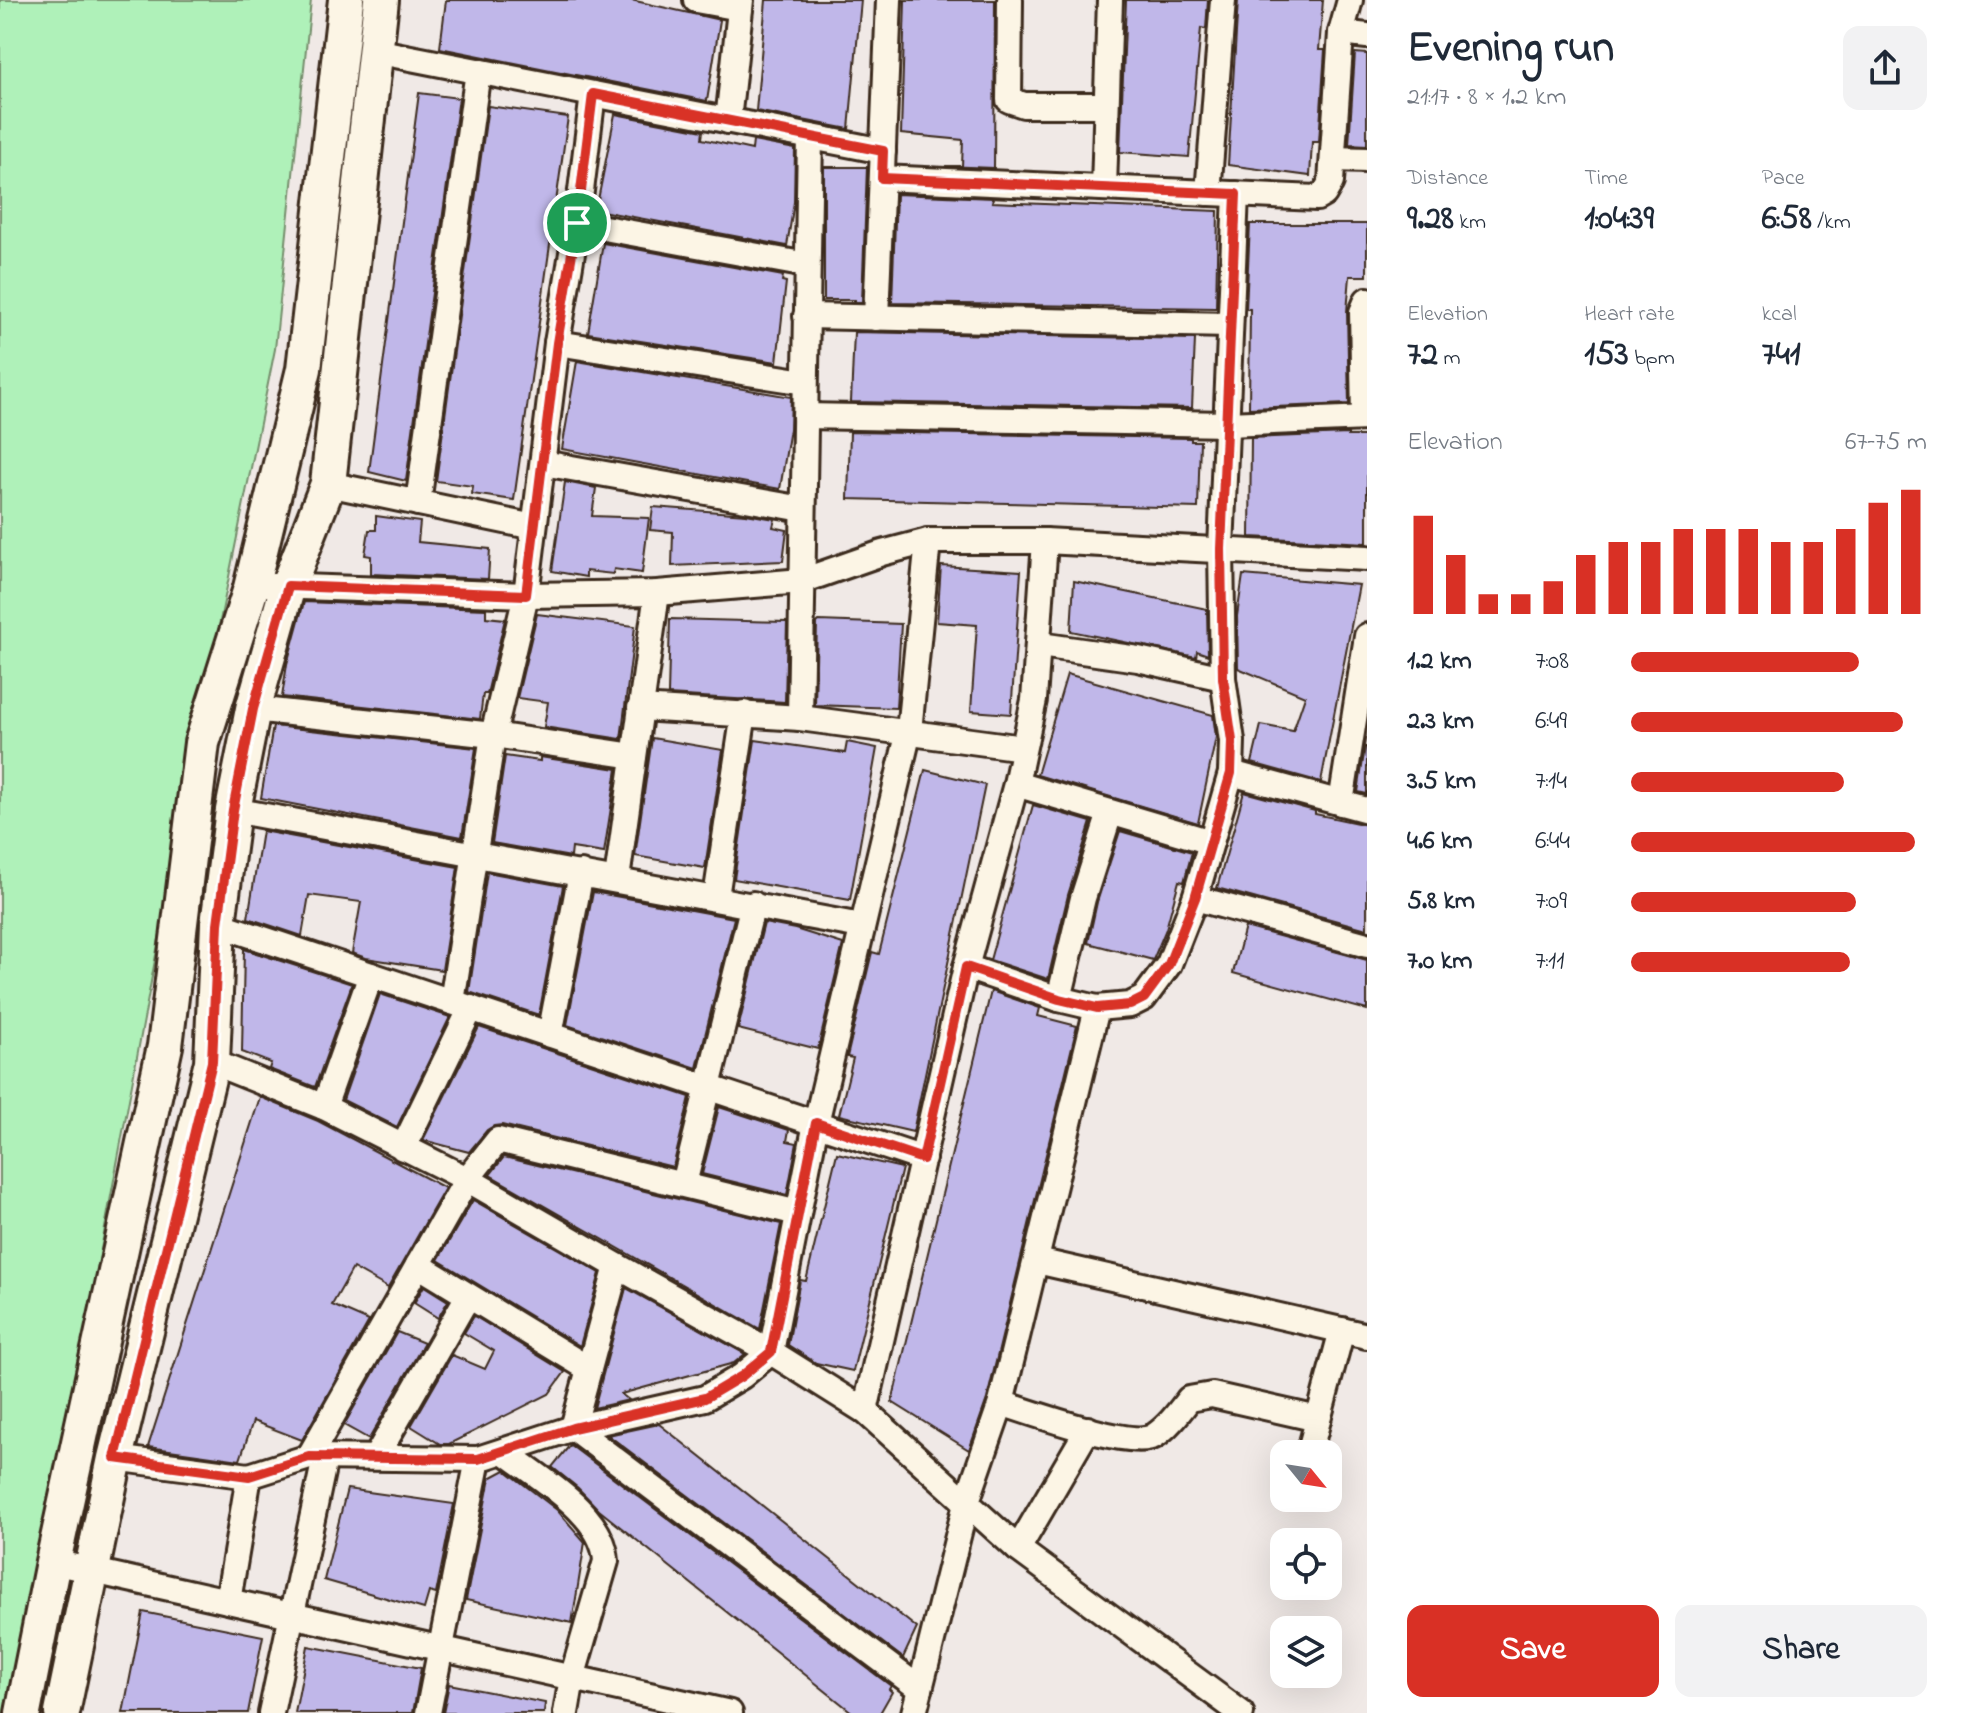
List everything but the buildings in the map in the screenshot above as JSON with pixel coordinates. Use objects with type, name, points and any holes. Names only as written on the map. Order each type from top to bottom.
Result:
[{"type":"street","points":[[23,1713],[165,1046],[202,743],[251,588],[304,369],[346,0]]},
{"type":"street","points":[[62,1713],[115,1458],[212,1062],[218,924],[233,810],[253,709],[288,586],[328,484],[381,0]]},
{"type":"street","points":[[696,0],[740,4],[728,121]]},
{"type":"street","points":[[876,318],[889,0]]},
{"type":"street","points":[[1010,0],[1009,100],[1024,105],[1106,105]]},
{"type":"street","points":[[1104,188],[1110,0]]},
{"type":"street","points":[[1208,193],[1223,0]]},
{"type":"street","points":[[882,178],[1317,198],[1331,182],[1341,33],[1350,0]]},
{"type":"street","points":[[1341,33],[1367,36]]},
{"type":"street","points":[[375,51],[883,151]]},
{"type":"street","points":[[418,503],[478,71]]},
{"type":"street","points":[[403,1148],[462,1005],[474,854],[493,735],[526,595],[557,343],[577,223],[593,94]]},
{"type":"street","points":[[800,718],[810,137]]},
{"type":"street","points":[[1333,159],[1367,160]]},
{"type":"street","points":[[966,967],[1059,999],[1097,1008],[1130,1005],[1144,998],[1169,964],[1195,898],[1231,773],[1232,741],[1223,678],[1221,549],[1236,194]]},
{"type":"street","points":[[577,223],[807,265]]},
{"type":"street","points":[[805,416],[1227,424],[1365,418],[1362,312],[1367,300]]},
{"type":"street","points":[[806,316],[1230,325]]},
{"type":"street","points":[[557,343],[805,382]]},
{"type":"street","points":[[543,463],[803,509]]},
{"type":"street","points":[[328,484],[534,527]]},
{"type":"street","points":[[251,588],[288,586],[526,595],[657,593],[802,581],[882,553],[928,541],[1045,541],[1367,558]]},
{"type":"street","points":[[115,1458],[249,1476],[317,1458],[478,1459],[573,1428],[705,1398],[742,1376],[771,1352],[816,1123],[909,731],[928,541]]},
{"type":"street","points":[[865,1411],[966,967],[1016,784],[1034,700],[1045,541]]},
{"type":"street","points":[[617,879],[657,593]]},
{"type":"street","points":[[1341,803],[1367,636]]},
{"type":"street","points":[[1040,645],[1138,659],[1223,678]]},
{"type":"street","points":[[640,708],[800,718],[1023,748]]},
{"type":"street","points":[[253,709],[493,735],[634,756]]},
{"type":"street","points":[[716,897],[744,713]]},
{"type":"street","points":[[1231,773],[1367,810]]},
{"type":"street","points":[[1016,784],[1211,842]]},
{"type":"street","points":[[233,810],[861,926]]},
{"type":"street","points":[[1059,999],[1083,898],[1110,813]]},
{"type":"street","points":[[550,1035],[581,873]]},
{"type":"street","points":[[1195,898],[1367,945]]},
{"type":"street","points":[[684,1184],[753,904]]},
{"type":"street","points":[[218,924],[923,1159]]},
{"type":"street","points":[[324,1107],[371,975]]},
{"type":"street","points":[[914,1713],[966,1504],[1001,1403],[1097,1008]]},
{"type":"street","points":[[212,1062],[324,1107],[467,1179],[771,1352],[865,1411],[1018,1549],[1241,1713]]},
{"type":"street","points":[[271,1713],[292,1615],[317,1458],[418,1265],[467,1179],[495,1141],[500,1139],[798,1213]]},
{"type":"street","points":[[1037,1261],[1367,1336]]},
{"type":"street","points":[[418,1265],[589,1369]]},
{"type":"street","points":[[573,1428],[617,1266]]},
{"type":"street","points":[[376,1457],[468,1296]]},
{"type":"street","points":[[1313,1440],[1342,1330]]},
{"type":"street","points":[[1001,1403],[1111,1436],[1137,1440],[1152,1437],[1178,1414],[1189,1399],[1212,1395],[1318,1419]]},
{"type":"street","points":[[573,1428],[920,1689]]},
{"type":"street","points":[[1018,1549],[1088,1429]]},
{"type":"street","points":[[504,1451],[580,1510],[606,1546],[606,1561],[572,1678],[566,1713]]},
{"type":"street","points":[[428,1713],[478,1459]]},
{"type":"street","points":[[228,1601],[249,1476]]},
{"type":"street","points":[[53,1562],[719,1712]]},
{"type":"green space","points":[[0,0],[311,0],[275,349],[198,730],[57,1485],[27,1713],[0,1713]]},
{"type":"route","points":[[593,94],[883,151],[882,178],[1236,194],[1221,549],[1223,678],[1231,723],[1231,773],[1195,898],[1169,964],[1144,998],[1130,1005],[1097,1008],[1059,999],[966,967],[923,1159],[816,1123],[771,1352],[720,1391],[705,1398],[573,1428],[478,1459],[309,1457],[249,1476],[115,1458],[212,1062],[218,924],[233,810],[253,709],[288,586],[526,595],[557,343],[577,223],[593,94]]}]
